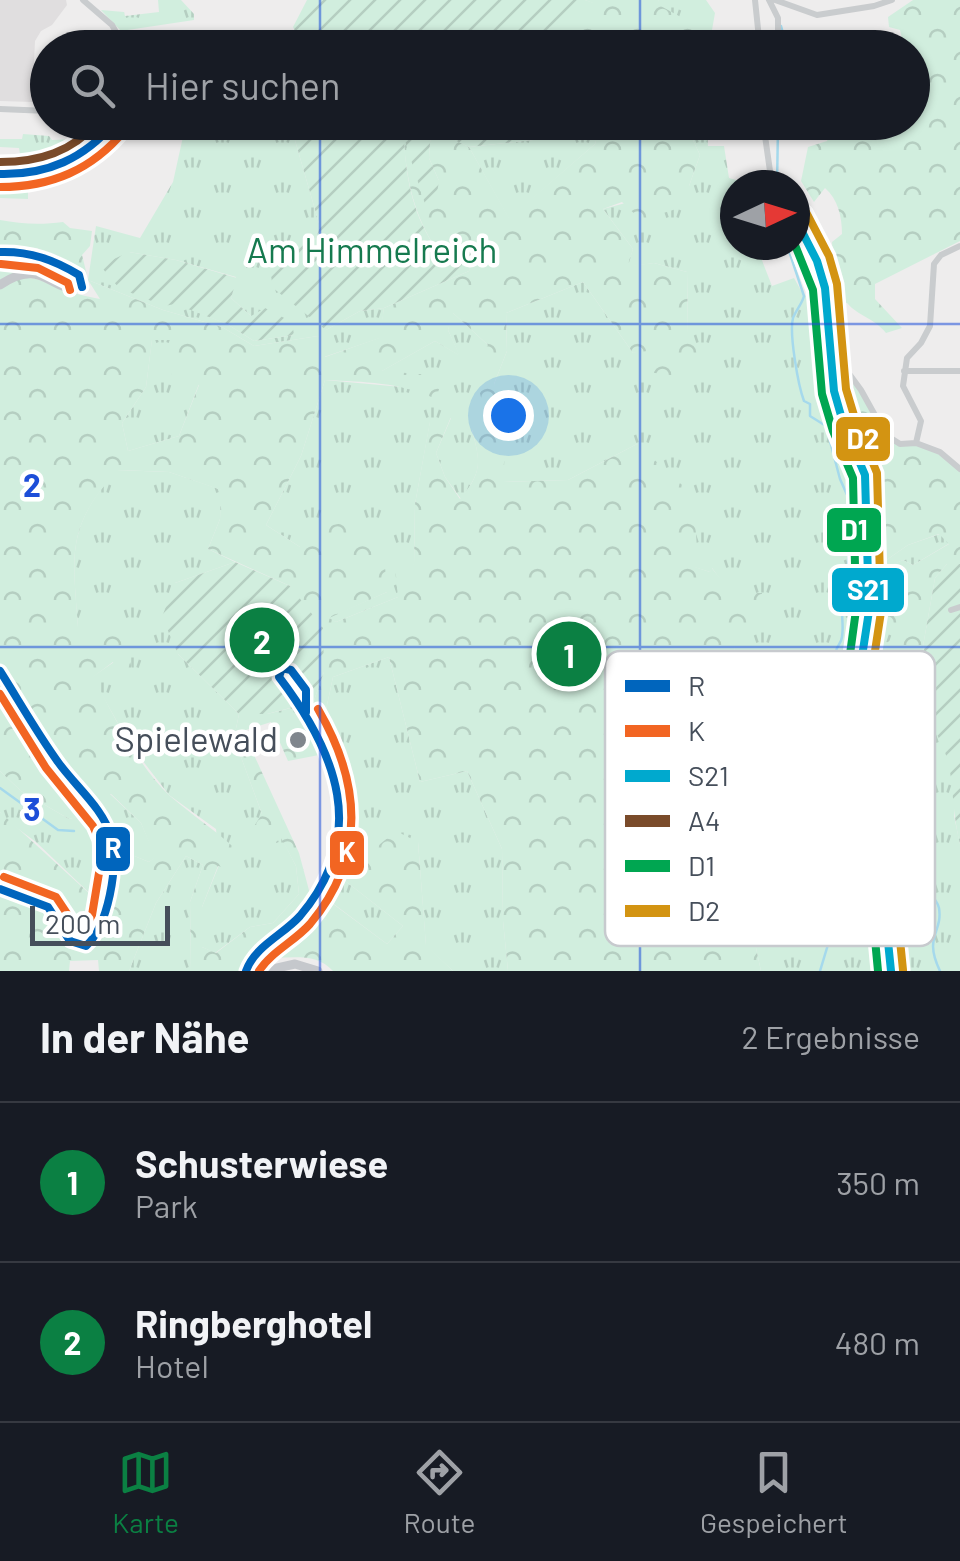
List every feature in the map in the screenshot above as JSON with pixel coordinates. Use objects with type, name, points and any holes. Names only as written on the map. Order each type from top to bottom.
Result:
[{"type":"main road","points":[[0,252],[40,255],[76,274],[83,283],[81,288],[72,289],[28,273],[0,285]]},
{"type":"main road","points":[[0,671],[63,770],[104,820],[114,854],[104,918],[97,936],[86,946],[70,941],[48,908],[0,888]]},
{"type":"main road","points":[[264,971],[295,964],[318,971]]},
{"type":"street","points":[[83,0],[115,30]]},
{"type":"street","points":[[755,0],[758,30]]},
{"type":"street","points":[[774,0],[817,15],[892,0]]},
{"type":"street","points":[[774,0],[778,30]]},
{"type":"street","points":[[0,108],[30,110]]},
{"type":"street","points":[[0,174],[28,174],[63,164],[97,140]]},
{"type":"street","points":[[766,140],[770,170]]},
{"type":"street","points":[[916,443],[921,421],[903,386],[904,371],[907,358],[930,326],[934,264],[941,255],[960,246]]},
{"type":"street","points":[[810,249],[821,272],[827,301],[834,391],[864,475],[869,610],[863,651]]},
{"type":"street","points":[[828,332],[840,360],[886,435],[900,444],[916,443],[940,452],[960,469]]},
{"type":"street","points":[[904,371],[960,371]]},
{"type":"street","points":[[951,610],[960,607]]},
{"type":"street","points":[[889,946],[892,971]]},
{"type":"shaded area","points":[[0,0],[66,0],[67,5],[52,25],[30,30],[30,102],[0,101]]},
{"type":"green space","points":[[158,0],[181,0],[194,14],[194,20],[120,30],[101,10],[124,12],[125,16],[159,12]]},
{"type":"green space","points":[[307,0],[594,3],[577,19],[551,30],[293,27]]},
{"type":"green space","points":[[585,0],[659,0],[657,4],[690,22],[693,30],[548,28],[577,18],[593,3]]},
{"type":"green space","points":[[659,0],[706,0],[715,13],[712,30],[684,30],[656,4]]},
{"type":"green space","points":[[913,0],[960,0],[960,241],[875,284],[875,299],[902,328],[886,333],[847,303],[834,305],[829,276],[832,242],[842,234],[840,215],[825,188],[814,202],[810,196],[810,170],[803,170],[808,147],[827,140],[930,140],[930,30],[889,27],[888,17]]},
{"type":"green space","points":[[23,134],[30,135],[30,140],[93,140],[65,159],[20,154],[19,148],[0,147],[0,139],[22,139]]},
{"type":"green space","points":[[182,140],[295,140],[320,227],[315,240],[326,330],[360,311],[384,308],[380,338],[324,357],[318,336],[254,346],[222,327],[163,310],[88,280],[96,226],[140,238],[173,182]],"holes":[[[129,252],[236,277],[231,298],[251,316],[294,335],[254,341],[227,324],[175,303]]]},
{"type":"green space","name":"Am Himmelreich","points":[[295,140],[404,140],[411,193],[433,244],[474,254],[469,271],[384,308],[360,311],[326,330],[273,288],[267,251],[315,240],[320,227]]},
{"type":"green space","points":[[404,140],[409,140],[439,181],[429,158],[430,140],[455,140],[469,147],[509,218],[596,140],[693,140],[700,155],[689,186],[689,205],[641,220],[622,202],[603,209],[633,249],[628,266],[654,263],[687,272],[688,333],[705,365],[692,378],[648,372],[647,351],[633,353],[583,282],[506,313],[507,351],[494,384],[507,418],[503,482],[568,480],[637,444],[693,495],[698,561],[695,567],[710,572],[711,567],[733,588],[762,593],[758,628],[737,632],[734,651],[605,651],[605,946],[756,946],[761,971],[508,971],[502,849],[467,771],[420,782],[389,657],[333,677],[323,724],[345,781],[352,834],[379,845],[396,831],[418,842],[426,945],[453,971],[333,971],[314,959],[275,958],[312,901],[323,919],[331,920],[329,901],[387,944],[403,926],[335,873],[346,818],[338,777],[311,709],[324,672],[290,586],[208,549],[220,519],[221,490],[169,472],[118,470],[89,508],[76,543],[78,627],[122,630],[132,669],[121,682],[113,662],[93,677],[136,755],[158,783],[243,856],[236,870],[218,866],[202,907],[202,947],[216,953],[250,927],[273,923],[299,894],[296,866],[281,838],[271,846],[251,831],[262,814],[234,738],[239,714],[267,714],[291,708],[297,712],[319,755],[288,761],[271,722],[243,731],[299,853],[310,894],[286,925],[249,955],[243,971],[191,971],[190,902],[203,865],[186,856],[156,903],[129,971],[99,971],[98,960],[70,961],[69,971],[0,971],[0,893],[45,911],[69,944],[86,950],[96,944],[109,914],[115,848],[149,862],[155,857],[141,823],[111,794],[86,794],[61,762],[0,665],[0,288],[27,278],[100,299],[88,280],[163,310],[222,327],[254,346],[318,336],[324,341],[325,357],[379,338],[384,308],[469,271],[473,254],[433,244],[419,217]],"holes":[[[453,313],[488,345],[473,366],[489,429],[472,429],[478,459],[473,481],[460,499],[445,477],[436,453],[451,417],[430,421],[415,504],[414,564],[395,569],[398,597],[336,622],[329,618],[387,592],[384,553],[358,521],[312,528],[300,547],[266,525],[301,456],[325,380],[395,386],[436,399],[443,376],[382,371],[435,341],[460,356],[448,330]],[[152,340],[170,340],[172,380],[199,385],[179,436],[128,451],[122,423],[146,387]]]},
{"type":"green space","name":"Am Himmelreich","points":[[405,140],[430,140],[429,158],[439,181],[436,199],[425,204]]},
{"type":"green space","name":"Am Himmelreich","points":[[454,140],[533,140],[469,147]]},
{"type":"green space","points":[[533,140],[596,140],[509,219],[469,147]]},
{"type":"green space","points":[[693,140],[708,140],[708,146],[724,146],[728,170],[720,170],[720,260],[762,260],[772,286],[794,278],[804,296],[812,295],[811,266],[817,261],[828,332],[898,637],[897,651],[734,651],[738,593],[723,583],[712,568],[710,572],[694,567],[637,444],[568,480],[503,482],[494,384],[507,351],[506,313],[583,282],[633,353],[688,333],[687,272],[654,263],[627,267],[633,249],[603,209],[689,186],[700,155]]},
{"type":"green space","points":[[36,178],[38,191],[28,191],[28,199],[0,198],[0,180]]},
{"type":"green space","points":[[0,220],[31,224],[63,222],[70,228],[92,231],[90,246],[82,255],[87,275],[37,248],[0,247]]},
{"type":"green space","points":[[129,252],[176,260],[237,278],[231,298],[251,316],[265,308],[292,322],[294,335],[254,341],[227,324],[119,288],[103,269]]},
{"type":"green space","points":[[0,255],[36,256],[62,271],[64,282],[32,271],[0,280]]},
{"type":"green space","points":[[452,312],[488,345],[489,430],[472,430],[478,459],[476,473],[461,499],[445,477],[436,453],[451,418],[430,422],[415,504],[414,564],[398,597],[336,622],[327,618],[387,592],[266,525],[301,456],[325,380],[413,388],[436,399],[380,372],[435,341],[459,355],[448,330]]},
{"type":"green space","points":[[832,337],[839,360],[893,441],[929,449],[960,469],[960,564],[947,564],[935,578],[924,651],[877,649],[897,636],[894,625],[868,619],[865,475],[834,391]],"holes":[[[939,534],[949,544],[913,565],[903,560],[884,568],[885,561],[908,545]]]},
{"type":"green space","points":[[152,339],[170,340],[199,384],[179,436],[128,451],[122,423],[146,387]]},
{"type":"green space","points":[[117,470],[169,472],[222,490],[220,519],[208,549],[235,562],[175,583],[178,654],[239,714],[234,738],[262,814],[281,837],[296,866],[299,894],[273,923],[250,927],[215,953],[202,947],[202,907],[219,865],[216,829],[169,795],[129,743],[92,677],[114,662],[131,669],[78,628],[74,561],[80,526],[100,490]]},
{"type":"green space","points":[[940,534],[950,543],[913,565],[903,560],[883,569],[885,561],[908,545]]},
{"type":"green space","points":[[235,562],[290,586],[323,628],[324,672],[311,709],[239,714],[178,654],[162,617],[175,583]]},
{"type":"green space","points":[[947,564],[960,564],[960,844],[949,764],[935,732],[935,651],[924,651],[923,646],[935,578]]},
{"type":"green space","points":[[389,657],[420,782],[467,771],[502,849],[508,971],[453,971],[426,946],[418,842],[379,846],[352,834],[345,781],[323,724],[333,677]]},
{"type":"green space","points":[[0,676],[107,834],[111,861],[105,897],[98,894],[93,881],[89,858],[94,831],[86,815],[69,819],[21,791],[0,771]]},
{"type":"green space","points":[[935,727],[957,761],[954,816],[960,844],[960,971],[761,971],[756,946],[935,946]]},
{"type":"green space","points":[[0,771],[21,791],[69,819],[86,814],[95,877],[105,897],[103,906],[36,842],[6,820],[0,812]]},
{"type":"green space","points":[[86,794],[110,794],[141,823],[156,857],[149,862],[115,848]]},
{"type":"green space","points":[[0,812],[103,906],[93,935],[76,937],[43,897],[0,884]]},
{"type":"green space","points":[[186,856],[203,865],[190,902],[191,971],[129,971],[156,903]]},
{"type":"green space","points":[[335,873],[403,926],[387,944],[331,902],[331,921],[323,919],[312,901]]},
{"type":"waterway","points":[[781,26],[782,30]]},
{"type":"waterway","points":[[777,170],[778,140]]},
{"type":"waterway","points":[[792,260],[804,296],[792,325],[804,401],[810,404],[810,416],[826,426],[840,479],[856,515],[848,554],[852,593],[843,609],[842,637],[836,651]]},
{"type":"waterway","points":[[0,788],[58,830],[74,831]]},
{"type":"waterway","points":[[935,900],[939,908],[935,933]]},
{"type":"waterway","points":[[820,971],[828,946]]},
{"type":"waterway","points":[[933,946],[940,971]]},
{"type":"transit line","name":"A4","points":[[0,162],[54,153],[78,140]]},
{"type":"transit line","name":"R","points":[[0,174],[49,168],[98,140]]},
{"type":"transit line","name":"K","points":[[0,187],[36,184],[69,174],[99,156],[116,140]]},
{"type":"transit line","name":"D2","points":[[810,220],[829,256],[837,284],[846,389],[877,473],[881,612],[875,651]]},
{"type":"transit line","name":"S21","points":[[810,247],[825,288],[834,391],[865,475],[869,611],[863,651]]},
{"type":"transit line","name":"R","points":[[0,252],[51,261],[79,275],[82,287]]},
{"type":"transit line","name":"D1","points":[[801,260],[813,290],[822,394],[853,478],[856,610],[850,651]]},
{"type":"transit line","name":"K","points":[[1,264],[38,268],[68,283],[70,290]]},
{"type":"transit line","name":"R","points":[[246,971],[263,948],[300,916],[321,886],[334,855],[339,825],[329,765],[316,735],[279,677],[282,668],[291,670],[306,690],[306,712]]},
{"type":"transit line","name":"R","points":[[0,671],[50,751],[102,817],[111,837],[114,864],[106,911],[86,946],[70,941],[48,907],[0,889]]},
{"type":"transit line","name":"K","points":[[0,694],[46,768],[93,826],[101,861],[92,915],[83,932],[56,897],[4,877]]},
{"type":"transit line","name":"K","points":[[259,971],[310,924],[328,898],[349,846],[352,819],[343,764],[318,709]]},
{"type":"transit line","name":"D1","points":[[876,946],[878,971]]},
{"type":"transit line","name":"S21","points":[[888,946],[891,971]]},
{"type":"transit line","name":"D2","points":[[901,946],[903,970]]},
{"type":"place","name":"Ringberghotel","points":[[262,640]]},
{"type":"place","name":"Schusterwiese","points":[[569,654]]},
{"type":"place","name":"Spielewald","points":[[298,740]]}]
